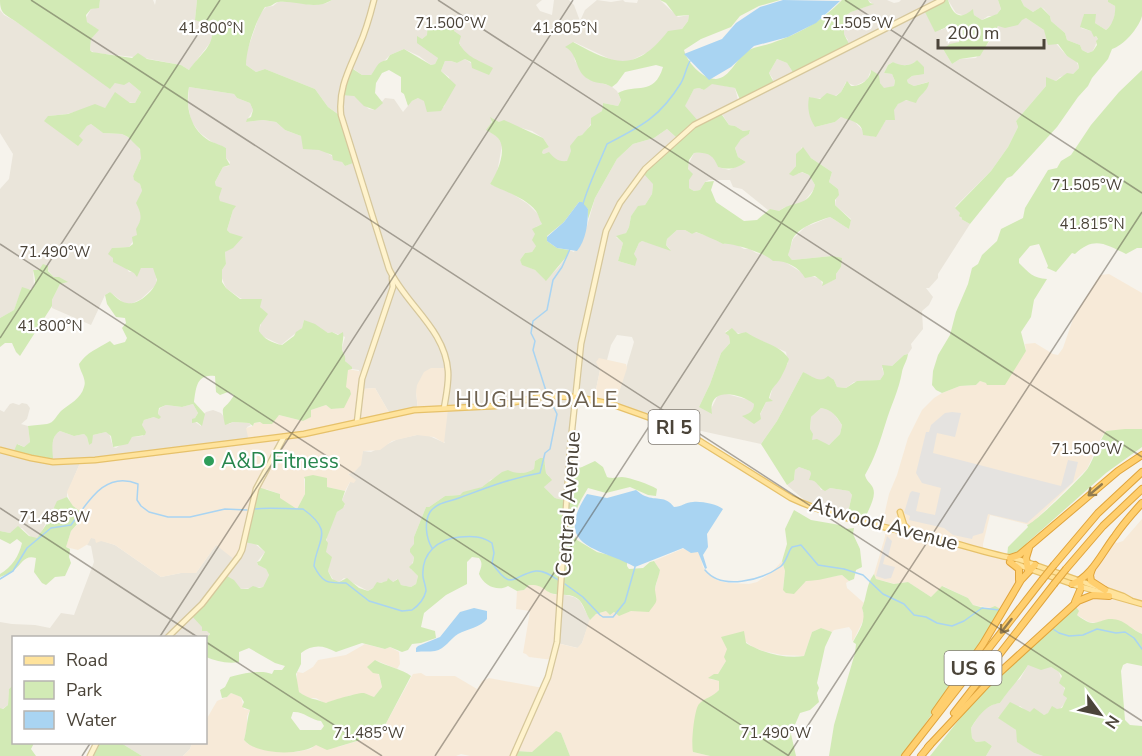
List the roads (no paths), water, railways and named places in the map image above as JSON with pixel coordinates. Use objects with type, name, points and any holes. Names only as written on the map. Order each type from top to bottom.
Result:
[{"type":"highway","points":[[1018,584],[1020,570],[1009,559],[1019,555],[1118,471],[1142,455]]},
{"type":"highway","name":"US 6","points":[[905,756],[1054,565],[1098,513],[1142,472]]},
{"type":"highway","name":"US 6","points":[[921,756],[1066,569],[1103,526],[1142,489]]},
{"type":"highway","points":[[1069,609],[1076,600],[1080,584],[1142,503]]},
{"type":"highway","points":[[1028,570],[1027,552],[1038,539]]},
{"type":"highway","points":[[1095,563],[1090,572],[1090,579],[1107,592]]},
{"type":"highway","points":[[919,738],[941,702],[983,644],[1018,584],[1028,570],[1035,565]]},
{"type":"highway","points":[[1072,584],[1080,584]]},
{"type":"highway","points":[[928,747],[987,684],[1069,609],[1088,596],[1107,592]]},
{"type":"main road","name":"Atwood Avenue","points":[[0,450],[46,461],[77,462],[284,437],[414,410],[495,406],[546,396],[576,397],[611,404],[670,425],[800,502],[824,511],[1026,562],[1080,584],[1142,604]]},
{"type":"main road","points":[[900,512],[901,519],[911,532]]},
{"type":"main road","name":"Atwood Avenue","points":[[1009,559],[1028,570],[1072,584]]},
{"type":"street","points":[[357,423],[362,379],[393,287],[392,276],[345,130],[340,106],[342,86],[368,25],[374,0]]},
{"type":"street","name":"Central Avenue","points":[[513,756],[548,677],[557,642],[582,335],[606,231],[620,203],[645,170],[683,134],[707,117],[762,92],[942,0]]},
{"type":"street","points":[[392,276],[434,332],[443,348],[448,373],[444,408]]},
{"type":"street","points":[[169,636],[199,607],[239,556],[256,489],[284,437]]},
{"type":"water","points":[[783,0],[840,1],[816,23],[788,37],[754,46],[731,67],[709,80],[684,54],[722,39],[736,23],[760,7]]},
{"type":"water","points":[[579,202],[582,202],[588,209],[583,242],[577,251],[557,248],[547,241],[547,237],[564,222]]},
{"type":"water","points":[[636,490],[645,496],[667,501],[674,507],[690,502],[704,502],[723,509],[707,534],[708,547],[703,555],[707,568],[705,569],[698,552],[691,553],[683,548],[635,567],[595,549],[577,536],[575,525],[578,512],[587,494],[607,498]]},
{"type":"water","points":[[474,608],[487,611],[487,619],[484,622],[458,634],[439,650],[416,652],[418,646],[440,637],[460,612]]},
{"type":"waterway","points":[[583,204],[607,144],[640,126],[658,112],[681,83],[690,61]]},
{"type":"waterway","points":[[546,391],[533,350],[535,341],[531,333],[533,321],[547,310],[553,280],[570,249]]},
{"type":"waterway","points":[[432,548],[426,525],[430,512],[436,506],[499,484],[540,473],[545,453],[550,449],[557,414],[551,402]]},
{"type":"waterway","points":[[0,579],[13,571],[27,548],[51,528],[71,525],[98,491],[116,481],[138,484],[137,500],[141,506],[149,512],[168,517],[190,517],[225,509],[247,510]]},
{"type":"waterway","points":[[253,509],[303,509],[313,517],[321,530],[322,536],[314,566],[320,576],[330,582],[346,583],[369,601],[402,611],[412,610],[424,597],[426,591],[423,568],[428,554],[438,544],[452,538],[477,537],[492,543],[494,553],[492,563],[509,580],[536,571],[558,580]]},
{"type":"waterway","points":[[705,570],[712,576],[731,582],[752,579],[780,567],[792,547],[801,545],[818,565],[863,575],[883,594],[904,604],[914,615],[926,617],[937,623],[952,626],[964,621],[982,608],[999,610]]},
{"type":"waterway","points":[[565,584],[583,597],[600,615],[613,617],[625,602],[635,567]]},
{"type":"waterway","points":[[1053,629],[1069,636],[1083,635],[1097,629],[1116,633],[1125,632],[1134,638],[1142,649]]},
{"type":"place","name":"A&D Fitness","points":[[209,461]]},
{"type":"district","name":"HUGHESDALE","points":[[537,399]]}]
